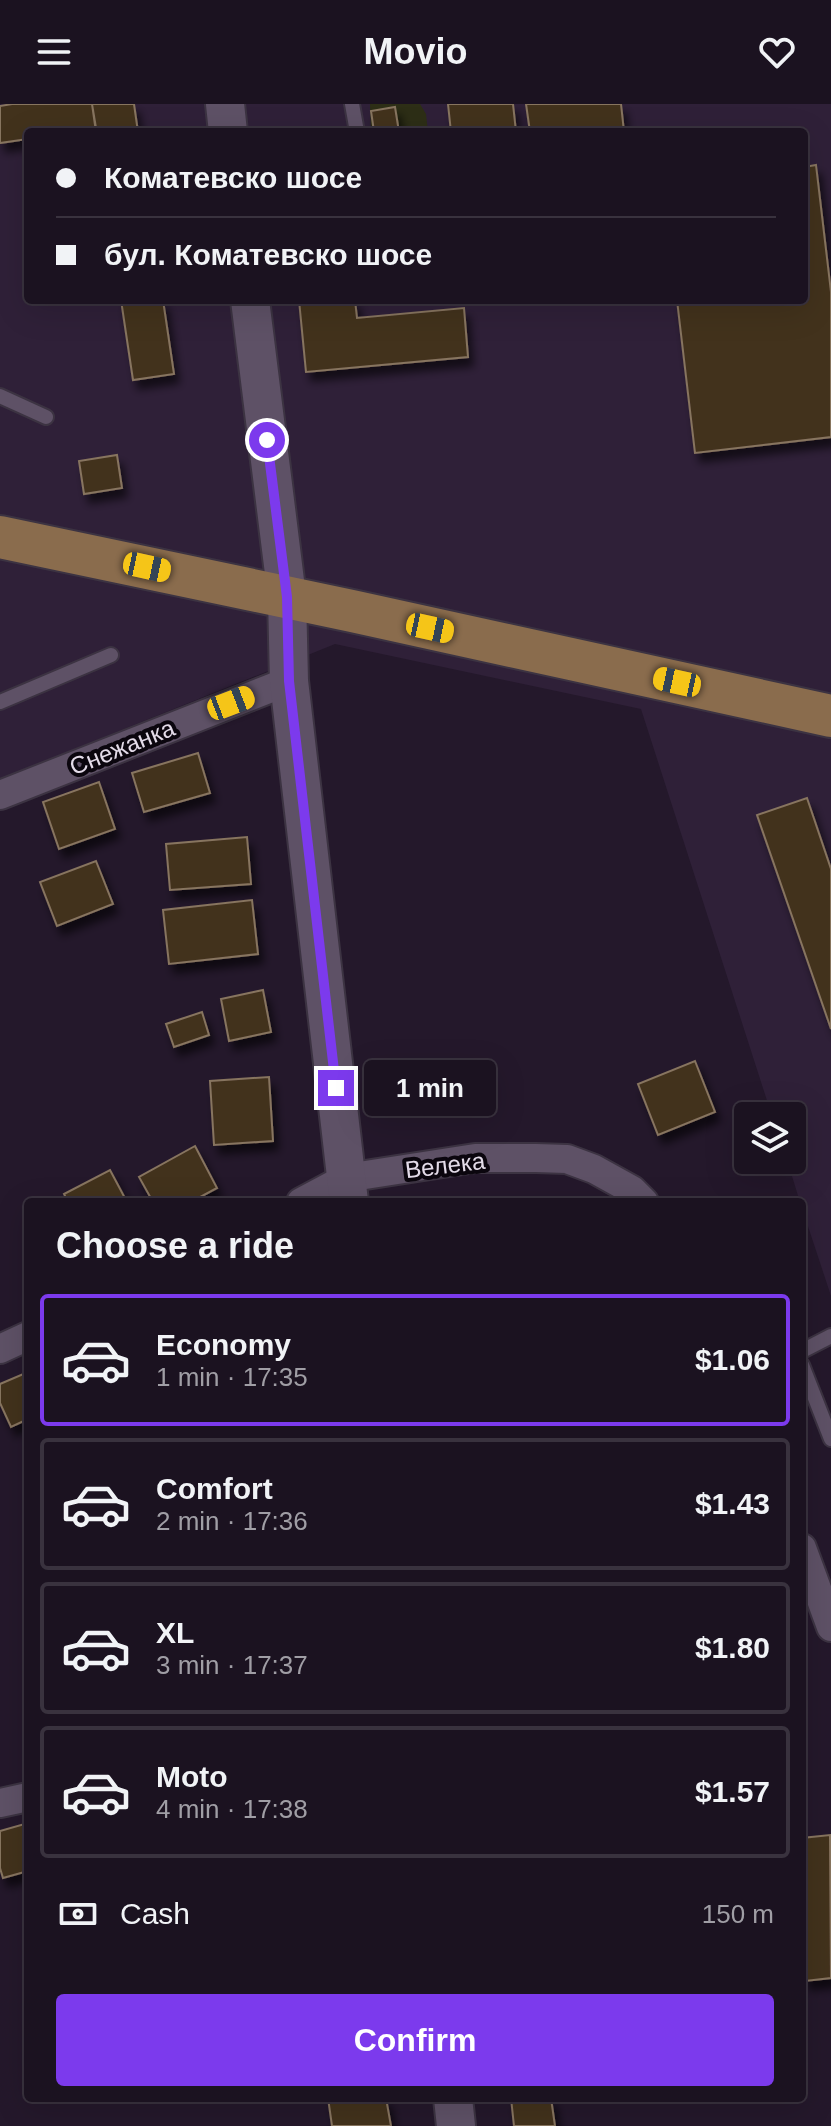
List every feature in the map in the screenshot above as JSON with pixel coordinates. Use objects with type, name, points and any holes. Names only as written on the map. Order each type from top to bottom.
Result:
[{"type":"main road","points":[[225,104],[228,128]]},
{"type":"main road","points":[[250,304],[287,597],[289,681],[347,1190]]},
{"type":"main road","points":[[0,537],[831,716]]},
{"type":"main road","points":[[453,2102],[456,2126]]},
{"type":"street","name":"Снежанка","points":[[0,795],[289,681]]},
{"type":"street","name":"Велека","points":[[316,1198],[475,1158],[567,1159],[594,1169],[632,1190],[640,1198]]},
{"type":"street","points":[[0,1349],[24,1338]]},
{"type":"street","points":[[806,1559],[831,1627]]},
{"type":"street","points":[[0,1803],[24,1798]]},
{"type":"lane","points":[[352,104],[356,128]]},
{"type":"lane","points":[[0,396],[46,417]]},
{"type":"lane","points":[[0,702],[111,655]]},
{"type":"lane","points":[[806,1349],[831,1336]]},
{"type":"lane","points":[[806,1375],[831,1439]]},
{"type":"shaded area","points":[[0,104],[831,104],[831,1296],[806,1220],[806,1198],[799,1198],[791,1174],[806,1174],[806,1102],[767,1102],[641,709],[335,644],[0,779]]},
{"type":"green space","points":[[370,104],[420,104],[426,114],[428,128],[371,128]]},
{"type":"building","points":[[92,104],[96,128],[24,128],[24,140],[0,143],[0,106]]},
{"type":"building","points":[[92,104],[134,104],[137,128],[95,128]]},
{"type":"building","points":[[448,104],[513,104],[516,128],[451,128]]},
{"type":"building","points":[[526,104],[621,104],[624,128],[529,128]]},
{"type":"building","points":[[395,107],[398,128],[373,128],[371,111]]},
{"type":"building","points":[[816,165],[831,292],[831,437],[695,453],[677,304],[808,304],[808,166]]},
{"type":"building","points":[[122,304],[164,304],[174,374],[133,380]]},
{"type":"building","points":[[299,304],[355,304],[357,318],[464,308],[468,357],[306,372]]},
{"type":"building","points":[[117,455],[122,488],[84,494],[79,461]]},
{"type":"building","points":[[198,753],[210,793],[144,812],[132,773]]},
{"type":"building","points":[[99,782],[115,829],[59,849],[43,802]]},
{"type":"building","points":[[807,798],[831,869],[831,1029],[757,815]]},
{"type":"building","points":[[247,837],[251,884],[170,890],[166,844]]},
{"type":"building","points":[[96,861],[113,904],[57,926],[40,882]]},
{"type":"building","points":[[252,900],[258,954],[169,964],[163,910]]},
{"type":"building","points":[[263,990],[271,1032],[229,1041],[221,999]]},
{"type":"building","points":[[202,1012],[209,1035],[174,1047],[166,1024]]},
{"type":"building","points":[[695,1061],[715,1112],[658,1135],[638,1084]]},
{"type":"building","points":[[269,1077],[273,1141],[214,1145],[210,1081]]},
{"type":"building","points":[[195,1146],[217,1188],[198,1198],[151,1198],[139,1177]]},
{"type":"building","points":[[110,1170],[125,1198],[66,1198],[64,1194]]},
{"type":"building","points":[[24,1374],[24,1421],[11,1427],[0,1403],[0,1384]]},
{"type":"building","points":[[24,1824],[24,1872],[3,1878],[0,1831]]},
{"type":"building","points":[[830,1835],[831,1978],[806,1981],[806,1838]]},
{"type":"building","points":[[329,2102],[387,2102],[391,2126],[332,2126]]},
{"type":"building","points":[[511,2102],[552,2102],[555,2126],[514,2126]]},
{"type":"route","points":[[267,440],[287,597],[289,681],[336,1088]]}]
